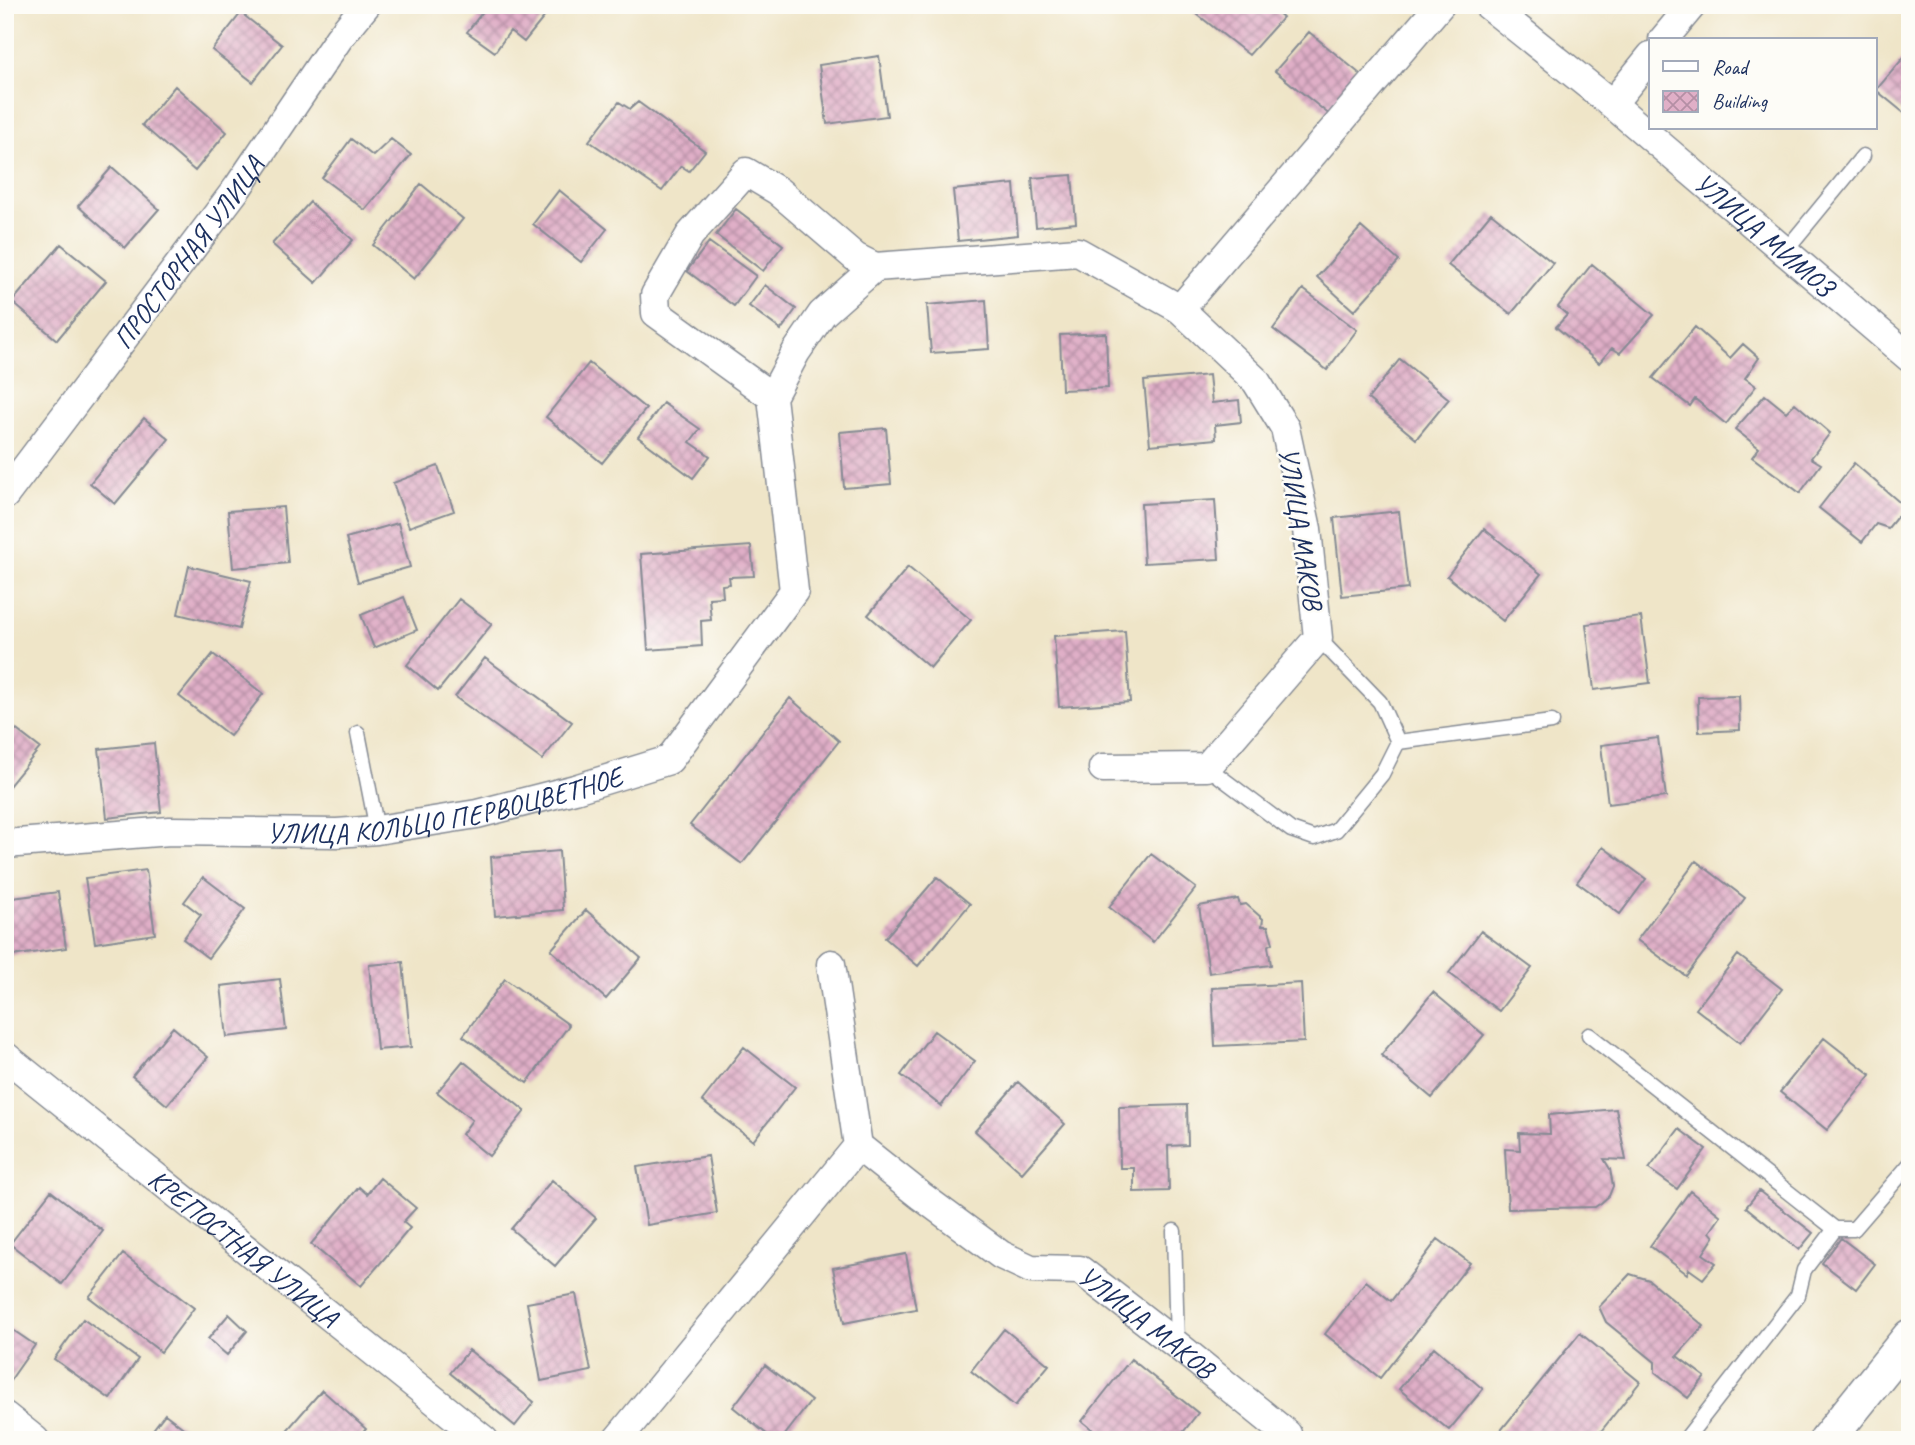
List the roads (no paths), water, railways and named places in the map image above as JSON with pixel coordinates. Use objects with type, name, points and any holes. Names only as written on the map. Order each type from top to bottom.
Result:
[{"type":"street","name":"ПРОСТОРНАЯ УЛИЦА","points":[[5,495],[238,187],[339,38],[366,5]]},
{"type":"street","points":[[1180,309],[1440,5]]},
{"type":"street","name":"УЛИЦА МИМОЗ","points":[[1488,5],[1612,104],[1910,358]]},
{"type":"street","points":[[1665,38],[1692,5]]},
{"type":"street","points":[[1612,104],[1649,58]]},
{"type":"street","points":[[746,172],[778,191],[855,257],[875,267],[822,314],[796,352],[772,397],[656,313],[655,295],[690,235],[746,172]]},
{"type":"street","name":"УЛИЦА МАКОВ","points":[[875,267],[1079,252],[1180,309],[1256,381],[1285,428],[1307,529],[1318,638],[1208,767]]},
{"type":"street","name":"УЛИЦА КОЛЬЦО ПЕРВОЦВЕТНОЕ","points":[[5,844],[170,831],[337,833],[377,830],[477,814],[575,789],[669,760],[794,591],[772,397]]},
{"type":"street","points":[[1102,768],[1208,767]]},
{"type":"street","points":[[617,1440],[858,1146],[831,964]]},
{"type":"street","name":"КРЕПОСТНАЯ УЛИЦА","points":[[5,1056],[484,1440]]},
{"type":"street","name":"УЛИЦА МАКОВ","points":[[858,1146],[1001,1255],[1031,1269],[1080,1270],[1177,1345],[1287,1438]]},
{"type":"street","points":[[1828,1440],[1910,1337]]},
{"type":"street","points":[[5,1416],[35,1440]]},
{"type":"lane","points":[[1784,251],[1863,156]]},
{"type":"lane","points":[[1318,638],[1380,702],[1398,741]]},
{"type":"lane","points":[[1398,741],[1552,722]]},
{"type":"lane","points":[[358,733],[377,830]]},
{"type":"lane","points":[[1208,767],[1291,831],[1314,838],[1336,831],[1382,774],[1398,741]]},
{"type":"lane","points":[[1589,1035],[1835,1230],[1854,1229],[1910,1164]]},
{"type":"lane","points":[[1685,1440],[1798,1295],[1804,1270],[1835,1230]]},
{"type":"lane","points":[[1174,1231],[1177,1345]]}]
